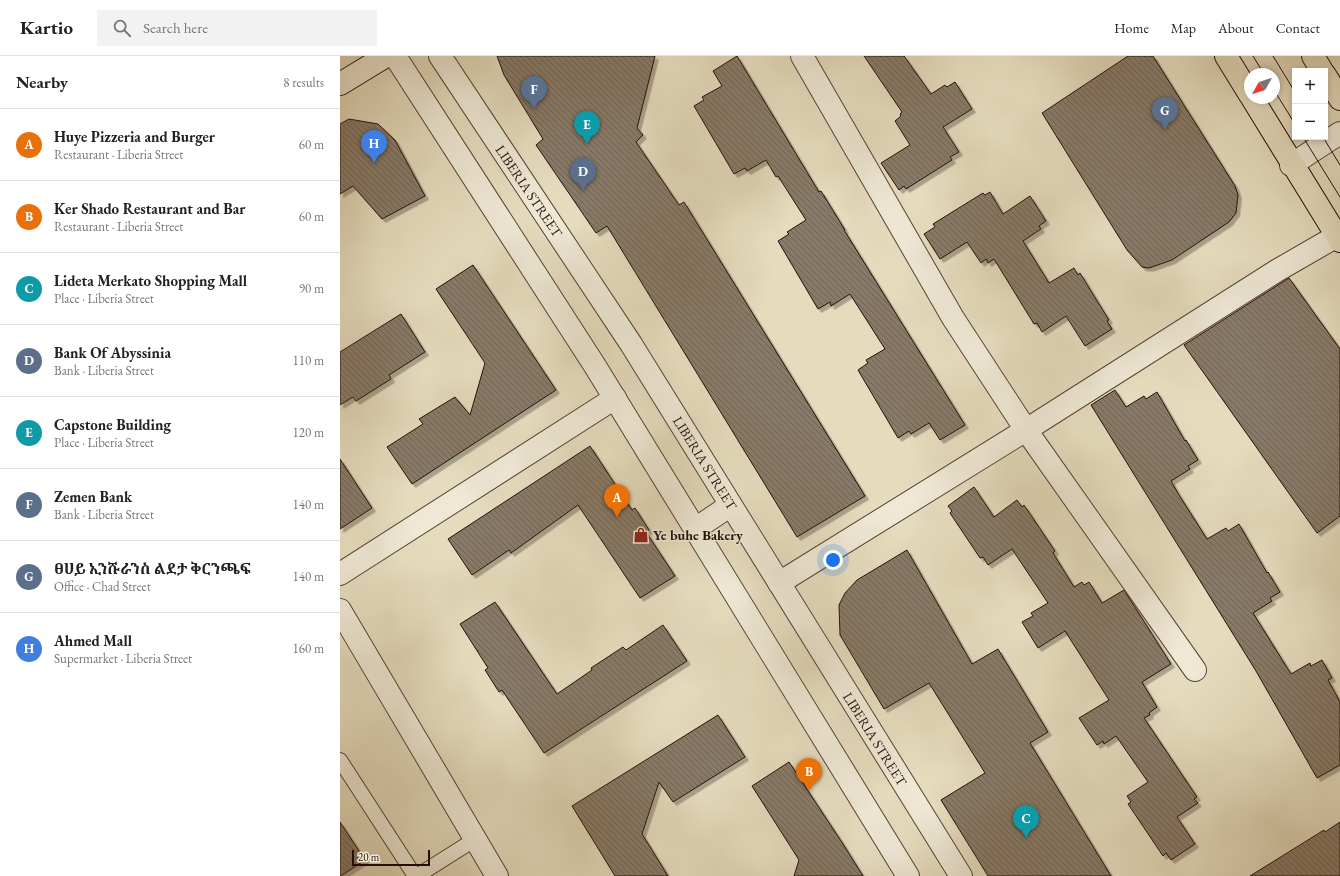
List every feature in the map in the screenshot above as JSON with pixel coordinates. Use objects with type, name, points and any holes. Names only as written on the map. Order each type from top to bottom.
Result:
[{"type":"main road","points":[[1226,56],[1244,85]]},
{"type":"main road","points":[[1313,56],[1320,68]]},
{"type":"main road","points":[[1328,80],[1340,99]]},
{"type":"main road","points":[[1256,104],[1338,238]]},
{"type":"street","points":[[340,84],[386,56]]},
{"type":"street","points":[[396,56],[615,398],[908,876]]},
{"type":"street","name":"LIBERIA STREET","points":[[440,56],[631,344],[957,875]]},
{"type":"street","points":[[802,56],[953,318],[1026,430],[1195,670]]},
{"type":"street","points":[[1292,165],[1340,133]]},
{"type":"street","points":[[779,583],[1026,430],[1278,270],[1338,238]]},
{"type":"street","points":[[340,574],[615,398]]},
{"type":"street","points":[[695,529],[731,505]]},
{"type":"street","points":[[340,610],[474,840],[497,876]]},
{"type":"lane","points":[[340,760],[416,876],[474,840]]},
{"type":"building","points":[[497,56],[655,56],[637,128],[643,135],[636,142],[679,205],[684,202],[865,496],[797,537],[607,226],[596,233],[536,145],[543,139],[504,75]]},
{"type":"building","points":[[737,56],[819,192],[821,191],[965,425],[940,440],[929,423],[911,434],[909,431],[898,438],[858,370],[868,363],[866,360],[885,349],[850,294],[831,306],[830,302],[818,309],[778,241],[789,234],[787,232],[806,220],[766,160],[747,171],[745,168],[734,174],[694,106],[704,100],[702,97],[722,86],[713,71]]},
{"type":"building","points":[[864,56],[904,56],[931,94],[945,85],[947,87],[955,82],[972,109],[943,127],[959,152],[950,157],[952,160],[906,189],[904,186],[899,190],[881,163],[910,145],[895,121],[901,116],[900,114],[902,112]]},
{"type":"building","points":[[1128,56],[1153,56],[1235,186],[1238,195],[1236,213],[1229,222],[1172,260],[1149,268],[1142,267],[1127,250],[1042,113]]},
{"type":"building","points":[[349,119],[378,124],[395,140],[425,196],[382,219],[353,186],[340,194],[340,124]]},
{"type":"building","points":[[990,192],[1003,214],[1030,196],[1046,221],[1039,226],[1041,229],[1023,241],[1049,283],[1074,268],[1078,275],[1080,273],[1109,320],[1107,321],[1112,329],[1085,346],[1066,316],[1042,332],[1037,323],[1034,324],[994,259],[988,263],[986,259],[981,263],[967,242],[940,259],[924,234],[935,227],[933,224],[983,193],[985,195]]},
{"type":"building","points":[[473,265],[556,390],[412,484],[387,447],[423,424],[419,419],[455,397],[470,415],[485,363],[436,289]]},
{"type":"building","points":[[1289,278],[1340,349],[1340,516],[1317,533],[1184,345]]},
{"type":"building","points":[[401,314],[425,352],[389,375],[391,379],[356,401],[353,397],[340,405],[340,352]]},
{"type":"building","points":[[1115,390],[1126,407],[1144,396],[1146,399],[1157,392],[1185,441],[1186,440],[1198,460],[1188,466],[1190,469],[1171,481],[1179,495],[1207,539],[1226,528],[1228,531],[1239,524],[1267,573],[1268,572],[1280,592],[1270,598],[1272,601],[1253,613],[1291,674],[1310,663],[1311,666],[1322,660],[1332,678],[1328,680],[1340,702],[1340,765],[1317,778],[1256,671],[1091,405]]},
{"type":"building","points":[[590,446],[632,510],[635,508],[649,530],[646,532],[675,576],[640,598],[578,505],[511,553],[509,550],[472,575],[448,539]]},
{"type":"building","points":[[340,459],[372,508],[340,529]]},
{"type":"building","points":[[974,487],[994,517],[1017,500],[1022,507],[1024,505],[1055,551],[1053,553],[1074,587],[1082,582],[1084,585],[1089,582],[1102,603],[1124,590],[1171,664],[1142,682],[1157,707],[1149,713],[1150,715],[1144,718],[1197,797],[1194,799],[1198,803],[1177,817],[1195,844],[1171,860],[1166,853],[1163,856],[1128,804],[1131,802],[1127,796],[1148,782],[1116,736],[1104,744],[1103,741],[1097,745],[1079,718],[1109,700],[1065,631],[1038,648],[1022,622],[1033,616],[1031,613],[1048,603],[1012,549],[988,565],[983,557],[980,558],[950,513],[952,511],[948,506]]},
{"type":"building","points":[[907,550],[972,664],[998,649],[1048,732],[1030,743],[1111,876],[988,876],[941,800],[985,773],[929,683],[884,709],[840,635],[839,605],[845,593],[857,580]]},
{"type":"building","points":[[495,602],[557,694],[592,670],[591,668],[623,647],[626,650],[663,625],[687,661],[544,753],[502,690],[499,692],[485,670],[488,668],[460,624]]},
{"type":"building","points":[[718,715],[745,757],[673,802],[659,782],[642,834],[668,876],[615,876],[572,806]]},
{"type":"building","points":[[789,762],[863,876],[794,876],[799,860],[752,786]]},
{"type":"building","points":[[340,822],[365,860],[341,876],[340,876]]},
{"type":"building","points":[[1340,822],[1340,876],[1250,876],[1324,830],[1325,832]]},
{"type":"tram line","points":[[1253,56],[1260,68]]},
{"type":"tram line","points":[[1273,56],[1292,87]]},
{"type":"tram line","points":[[1280,100],[1292,119]]},
{"type":"tram line","points":[[1305,140],[1340,197]]},
{"type":"tram line","points":[[1325,140],[1340,165]]},
{"type":"place","name":"Zemen Bank","points":[[534,109]]},
{"type":"place","name":"ፀሀይ ኢንሹራንስ ልደታ ቅርንጫፍ","points":[[1165,130]]},
{"type":"place","name":"Capstone Building","points":[[587,144]]},
{"type":"place","name":"Ahmed Mall","points":[[374,163]]},
{"type":"place","name":"Bank Of Abyssinia","points":[[583,191]]},
{"type":"place","name":"Huye Pizzeria and Burger","points":[[617,517]]},
{"type":"place","name":"Ye buhe Bakery","points":[[641,535]]},
{"type":"place","name":"Ker Shado Restaurant and Bar","points":[[809,791]]},
{"type":"place","name":"Lideta Merkato Shopping Mall","points":[[1026,838]]}]
